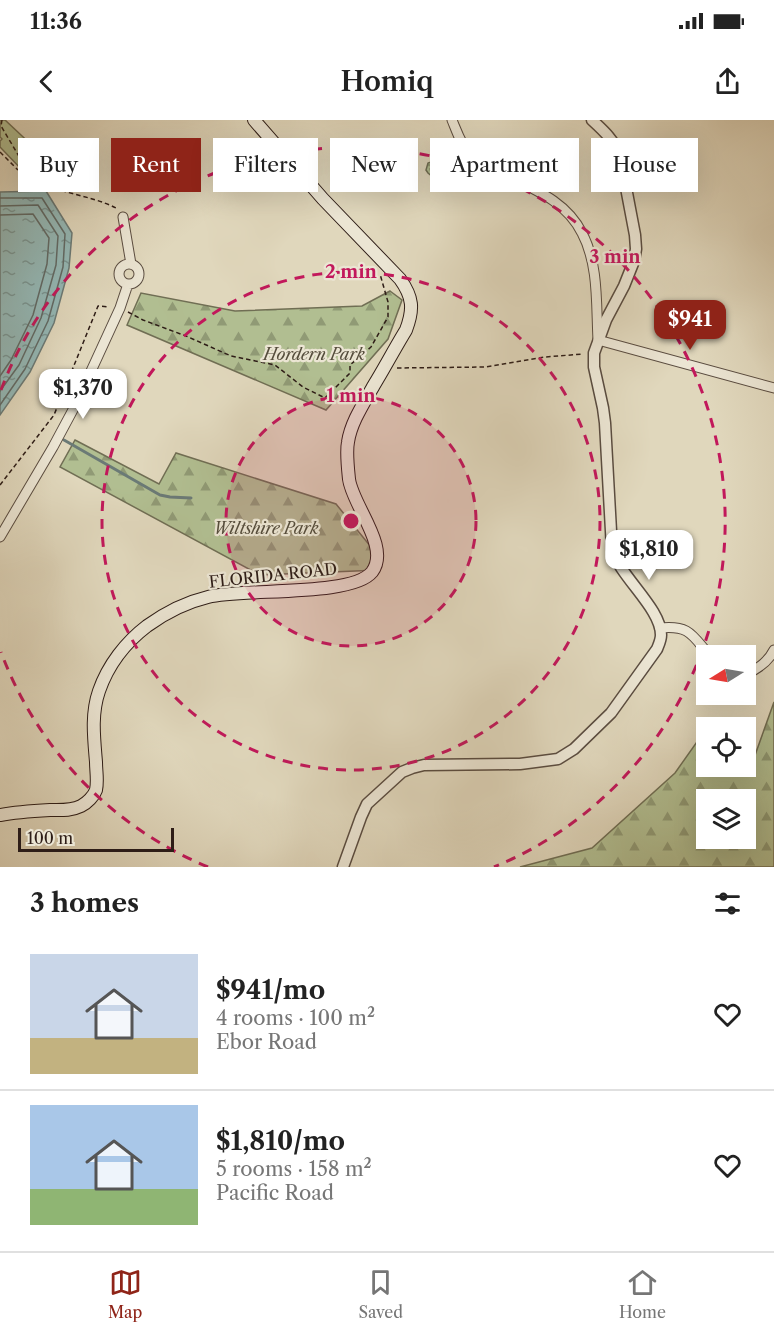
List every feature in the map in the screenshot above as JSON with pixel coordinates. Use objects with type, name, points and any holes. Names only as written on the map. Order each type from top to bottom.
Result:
[{"type":"main road","name":"FLORIDA ROAD","points":[[0,815],[72,809],[90,799],[96,791],[97,781],[93,721],[99,691],[117,655],[158,619],[184,605],[209,596],[353,584],[364,579],[373,571],[378,557],[376,545],[349,482],[348,443],[357,415],[406,330],[410,318],[411,300],[400,279],[323,199],[254,120]]},
{"type":"street","points":[[452,120],[464,147],[474,159],[553,199],[575,221],[586,243],[594,270],[598,340]]},
{"type":"street","points":[[343,867],[367,804],[402,772],[424,765],[520,765],[558,759],[574,749],[611,713],[657,649],[661,635],[654,614],[618,563],[612,549],[603,408],[594,367],[594,353],[606,320],[624,286],[636,249],[620,156],[612,139],[592,120]]},
{"type":"street","points":[[123,217],[132,264]]},
{"type":"street","points":[[132,264],[138,268],[140,276],[136,283],[128,284],[121,280],[119,272],[124,265],[132,264]]},
{"type":"street","points":[[0,537],[69,416],[120,308],[128,284]]},
{"type":"street","points":[[598,340],[774,388]]},
{"type":"street","points":[[660,628],[675,627],[686,630],[700,645]]},
{"type":"street","points":[[756,669],[765,663],[774,650]]},
{"type":"path","points":[[2,120],[1,126],[18,155]]},
{"type":"path","points":[[0,152],[18,170]]},
{"type":"path","points":[[69,192],[103,201],[117,208],[123,217]]},
{"type":"path","points":[[0,485],[54,415],[98,306],[120,308],[143,320],[231,356],[275,365],[303,387],[325,398],[350,373],[350,365],[371,347],[388,317],[388,302],[377,267]]},
{"type":"path","points":[[384,368],[486,367],[545,357],[594,353]]},
{"type":"green space","points":[[0,120],[5,120],[24,138],[18,138],[18,166],[0,147],[2,139]]},
{"type":"green space","points":[[430,162],[430,175],[426,170]]},
{"type":"green space","name":"Hordern Park","points":[[390,291],[402,300],[388,339],[326,410],[127,325],[141,293],[235,311],[362,306]]},
{"type":"green space","name":"Wiltshire Park","points":[[75,440],[159,484],[176,453],[336,504],[380,558],[379,570],[260,575],[60,467]]},
{"type":"green space","points":[[774,702],[774,867],[520,867],[592,848],[675,773],[696,743],[696,777],[756,777],[756,752]]},
{"type":"water","points":[[0,192],[47,192],[72,233],[69,268],[54,323],[30,372],[0,415]]},
{"type":"waterway","points":[[64,440],[160,495],[191,498]]}]
